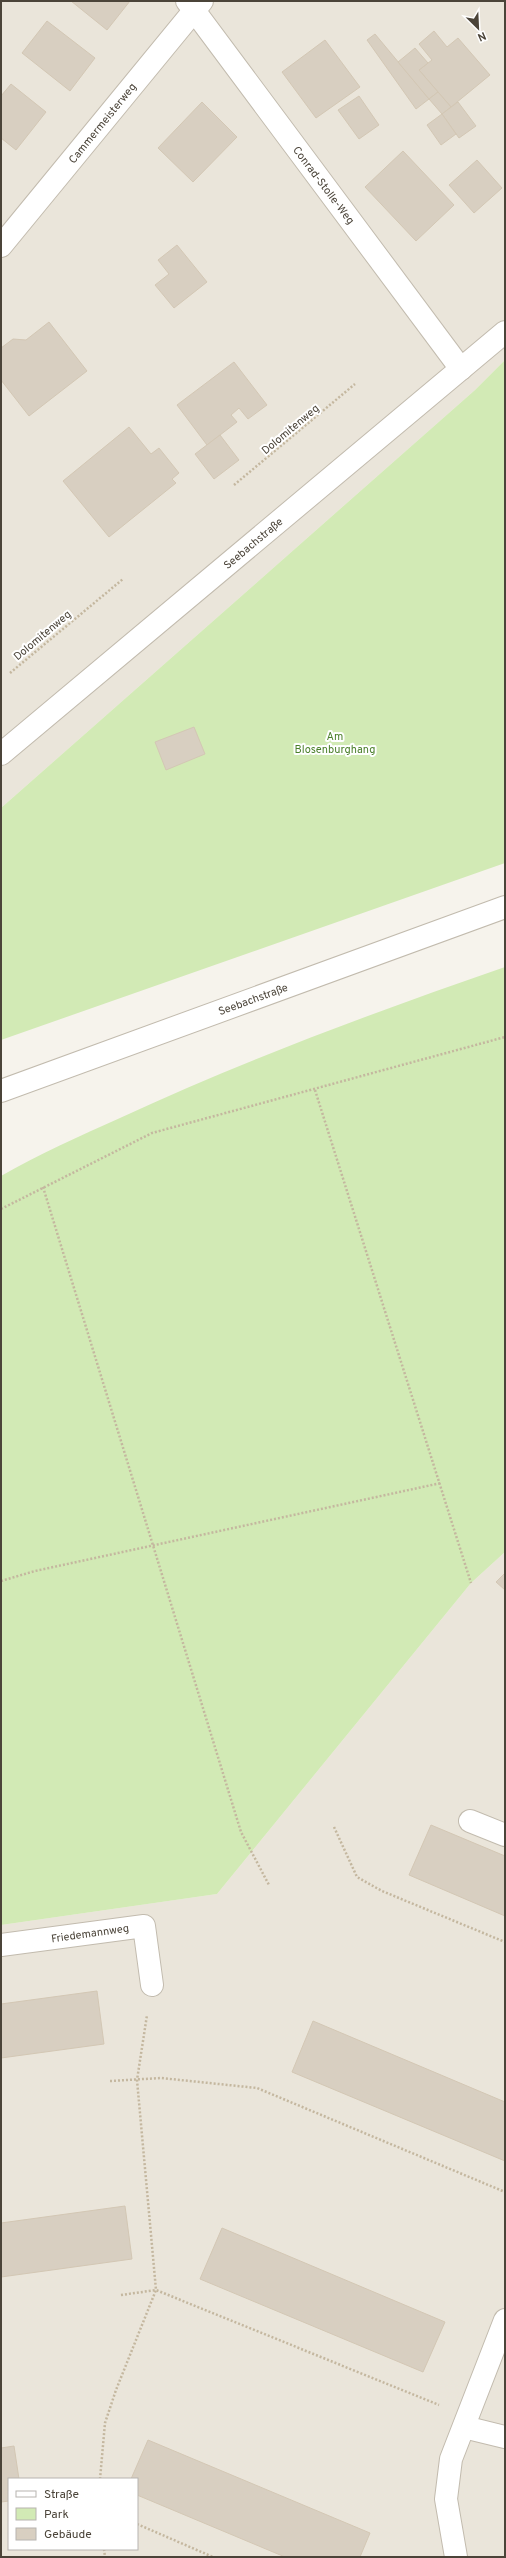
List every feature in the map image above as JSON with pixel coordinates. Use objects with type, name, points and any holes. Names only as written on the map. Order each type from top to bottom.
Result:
[{"type":"street","name":"Cammermeisterweg","points":[[1,246],[194,4]]},
{"type":"street","name":"Conrad-Stolle-Weg","points":[[194,4],[461,369]]},
{"type":"street","name":"Seebachstraße","points":[[1,754],[505,332]]},
{"type":"street","name":"Seebachstraße","points":[[1,1091],[505,907]]},
{"type":"street","points":[[470,1821],[505,1836]]},
{"type":"street","name":"Friedemannweg","points":[[1,1945],[144,1926],[152,1985]]},
{"type":"street","points":[[456,2557],[446,2499],[451,2459],[505,2320]]},
{"type":"street","points":[[466,2422],[505,2437]]},
{"type":"path","name":"Dolomitenweg","points":[[234,485],[355,384]]},
{"type":"path","name":"Dolomitenweg","points":[[10,673],[122,579]]},
{"type":"path","points":[[1,1209],[152,1133],[505,1038]]},
{"type":"path","points":[[315,1090],[441,1483],[471,1583]]},
{"type":"path","points":[[43,1187],[241,1832],[269,1885]]},
{"type":"path","points":[[1,1581],[154,1545],[441,1483]]},
{"type":"path","points":[[334,1827],[357,1877],[382,1891],[505,1942]]},
{"type":"path","points":[[100,2478],[106,2423],[116,2390],[156,2290],[137,2080],[152,1985]]},
{"type":"path","points":[[110,2081],[162,2078],[257,2088],[505,2192]]},
{"type":"path","points":[[122,2295],[156,2290],[466,2422]]},
{"type":"path","points":[[138,2524],[213,2557]]},
{"type":"shaded area","points":[[1,1],[505,1],[505,360],[475,390],[1,808]]},
{"type":"shaded area","points":[[505,1552],[505,2557],[1,2557],[1,1925],[217,1894],[471,1583]]},
{"type":"green space","name":"Am Blosenburghang","points":[[505,360],[505,863],[1,1040],[1,808],[475,390]]},
{"type":"green space","points":[[505,967],[505,1552],[471,1583],[217,1894],[1,1925],[1,1176],[75,1138],[215,1076],[359,1019]]},
{"type":"building","points":[[71,1],[130,1],[107,30]]},
{"type":"building","points":[[47,21],[95,58],[70,91],[22,53]]},
{"type":"building","points":[[434,31],[447,47],[458,38],[490,75],[451,107],[419,70],[432,60],[419,44]]},
{"type":"building","points":[[375,34],[429,99],[416,109],[367,40]]},
{"type":"building","points":[[325,40],[360,87],[316,118],[282,72]]},
{"type":"building","points":[[415,48],[428,63],[419,70],[438,92],[429,99],[398,62]]},
{"type":"building","points":[[11,84],[46,112],[16,150],[1,138],[1,96]]},
{"type":"building","points":[[438,92],[451,107],[442,114],[429,99]]},
{"type":"building","points":[[359,96],[379,125],[359,139],[338,110]]},
{"type":"building","points":[[202,102],[237,137],[193,182],[158,148]]},
{"type":"building","points":[[458,102],[476,126],[459,138],[442,114]]},
{"type":"building","points":[[442,114],[456,134],[441,145],[427,125]]},
{"type":"building","points":[[403,151],[454,205],[416,241],[365,187]]},
{"type":"building","points":[[477,160],[502,188],[474,213],[449,185]]},
{"type":"building","points":[[177,245],[207,282],[174,308],[155,285],[169,274],[158,260]]},
{"type":"building","points":[[49,322],[87,371],[29,416],[1,380],[1,348],[13,339],[26,340]]},
{"type":"building","points":[[234,362],[267,405],[248,419],[239,408],[231,415],[237,422],[207,445],[177,405]]},
{"type":"building","points":[[129,427],[151,454],[159,448],[179,473],[172,479],[176,483],[109,537],[63,481]]},
{"type":"building","points":[[220,435],[239,460],[214,479],[195,454]]},
{"type":"building","points":[[194,727],[205,754],[166,770],[155,742]]},
{"type":"building","points":[[505,1573],[505,1590],[496,1582]]},
{"type":"building","points":[[431,1825],[505,1856],[505,1916],[409,1875]]},
{"type":"building","points":[[97,1991],[104,2044],[1,2058],[1,2004]]},
{"type":"building","points":[[313,2021],[505,2102],[505,2161],[292,2072]]},
{"type":"building","points":[[125,2206],[132,2259],[1,2277],[1,2223]]},
{"type":"building","points":[[222,2228],[445,2322],[423,2372],[200,2279]]},
{"type":"building","points":[[148,2440],[370,2533],[360,2557],[285,2557],[138,2495],[138,2478],[131,2478]]},
{"type":"building","points":[[14,2446],[19,2478],[8,2478],[8,2501],[1,2502],[1,2448]]}]
